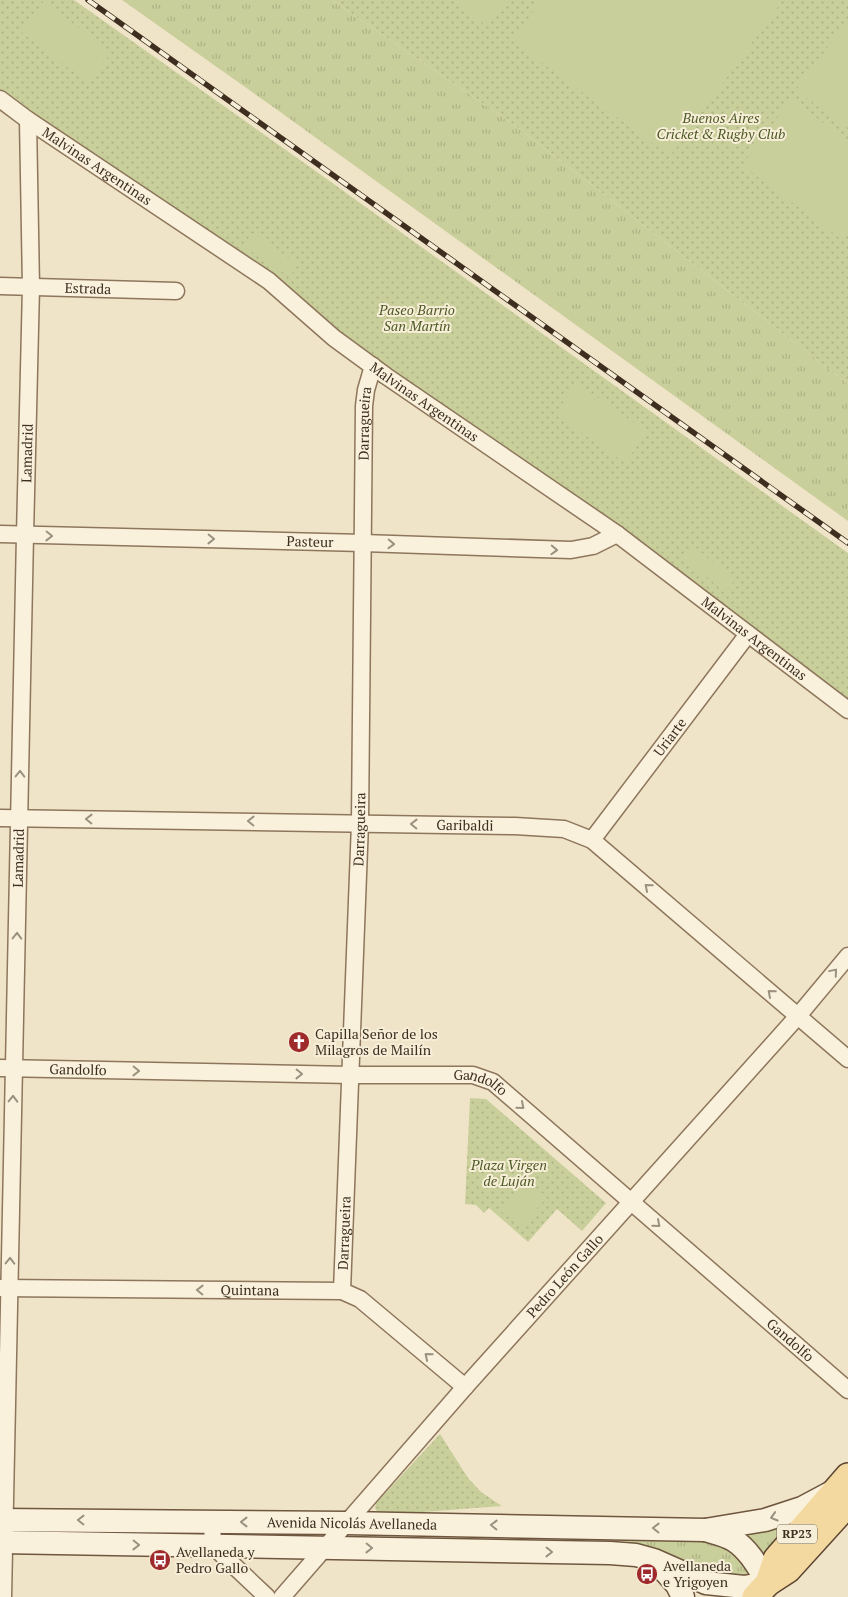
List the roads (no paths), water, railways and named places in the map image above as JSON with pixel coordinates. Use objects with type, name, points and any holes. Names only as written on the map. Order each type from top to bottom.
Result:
[{"type":"main road","name":"Avenida Nicolás Avellaneda","points":[[2,1520],[347,1523],[705,1530],[765,1520],[802,1508],[844,1490]]},
{"type":"main road","name":"RP23","points":[[762,1590],[776,1559],[844,1490]]},
{"type":"main road","name":"Avenida Nicolás Avellaneda","points":[[2,1542],[610,1553],[636,1555],[654,1560],[706,1583],[762,1590],[758,1568],[740,1545],[726,1536],[705,1530]]},
{"type":"main road","points":[[654,1560],[677,1585],[683,1597]]},
{"type":"street","name":"Malvinas Argentinas","points":[[0,99],[28,120],[270,281],[334,338],[617,534],[848,710]]},
{"type":"street","name":"Lamadrid","points":[[3,1597],[2,1520],[7,1068],[20,818],[24,535],[31,287],[28,120]]},
{"type":"street","name":"Estrada","points":[[0,286],[176,290]]},
{"type":"street","name":"Darragueira","points":[[342,1291],[360,823],[364,406],[372,366]]},
{"type":"street","name":"Pasteur","points":[[0,534],[571,550],[593,546],[617,534]]},
{"type":"street","name":"Uriarte","points":[[592,840],[748,634]]},
{"type":"street","name":"Garibaldi","points":[[0,818],[515,826],[564,829],[592,840],[848,1059]]},
{"type":"street","name":"Pedro León Gallo","points":[[282,1597],[465,1387],[798,1016],[848,956]]},
{"type":"street","name":"Gandolfo","points":[[7,1068],[351,1075],[473,1075],[493,1082],[848,1390]]},
{"type":"street","name":"Quintana","points":[[5,1288],[342,1291],[360,1299],[465,1387]]},
{"type":"street","points":[[212,1522],[213,1546],[267,1597]]},
{"type":"railway","points":[[88,0],[848,543]]},
{"type":"place","name":"Capilla Señor de los Milagros de Mailín","points":[[299,1042]]},
{"type":"place","name":"Avellaneda y Pedro Gallo","points":[[160,1560]]},
{"type":"place","name":"Avellaneda e Yrigoyen","points":[[647,1574]]},
{"type":"park label","name":"Buenos Aires Cricket & Rugby Club","points":[[721,126]]},
{"type":"park label","name":"Paseo Barrio San Martín","points":[[417,318]]},
{"type":"park label","name":"Plaza Virgen de Luján","points":[[509,1174]]}]
